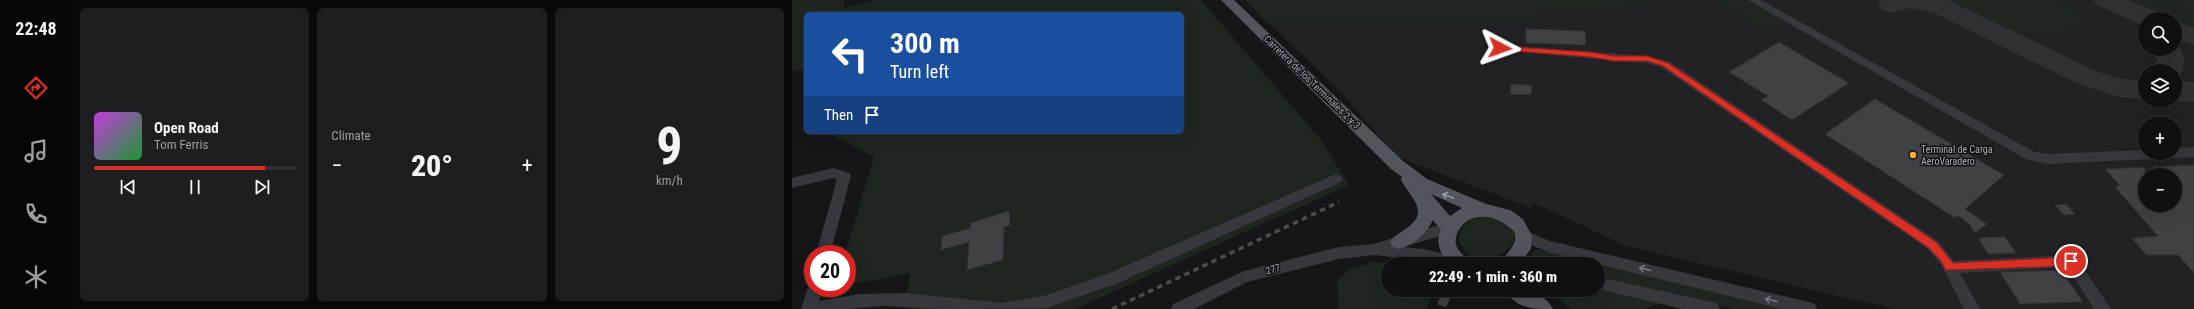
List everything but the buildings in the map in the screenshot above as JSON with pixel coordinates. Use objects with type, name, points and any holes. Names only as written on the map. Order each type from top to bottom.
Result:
[{"type":"main road","name":"Carretera de los Terminales 2 y 3","points":[[1227,0],[1397,165],[1450,228]]},
{"type":"main road","name":"Carretera de los Terminales 2 y 3","points":[[1397,165],[1421,183],[1484,210]]},
{"type":"main road","points":[[1399,242],[1418,230],[1425,218],[1428,211],[1421,194]]},
{"type":"main road","points":[[1453,257],[1447,248],[1447,234],[1450,228],[1460,217],[1467,213],[1484,210],[1497,211],[1508,216],[1517,224],[1524,236],[1519,257]]},
{"type":"main road","points":[[1525,297],[1543,309]]},
{"type":"main road","points":[[1542,297],[1554,309]]},
{"type":"street","points":[[1753,0],[2032,156],[2047,159],[2138,155]]},
{"type":"street","points":[[1500,48],[1578,53],[1614,58],[1647,59],[1665,64],[1933,245],[1944,257],[1972,309]]},
{"type":"street","points":[[2182,153],[2194,152]]},
{"type":"street","points":[[792,182],[833,173],[844,176],[825,245]]},
{"type":"street","points":[[812,297],[809,309],[842,301],[891,304],[934,300],[1002,309],[1031,305],[1071,294],[1124,274],[1336,179]]},
{"type":"street","name":"277","points":[[1373,250],[1450,228]]},
{"type":"street","points":[[1524,236],[1548,246],[1809,309]]},
{"type":"street","name":"277","points":[[1180,309],[1244,277],[1339,253],[1373,250],[1432,257]]},
{"type":"street","points":[[1950,267],[2071,261],[2103,309]]},
{"type":"street","points":[[1605,284],[1712,309]]},
{"type":"street","points":[[1668,309],[1691,304]]},
{"type":"shaded area","points":[[844,0],[844,8],[875,0],[1201,0],[1321,140],[1349,185],[1075,309],[904,309],[910,273],[856,283],[856,245],[848,245],[874,157],[834,136],[835,134],[1184,134],[1184,12],[804,12],[804,69],[792,72],[792,1]]},
{"type":"shaded area","points":[[1245,0],[2194,0],[2194,309],[1894,309],[1626,246],[1534,203],[1531,208],[1397,157],[1338,89]]},
{"type":"shaded area","points":[[1245,0],[1651,0],[1615,12],[1542,9],[1531,20],[1270,24],[1267,23]]},
{"type":"shaded area","points":[[1717,0],[1750,0],[1787,21],[1767,33]]},
{"type":"shaded area","points":[[1949,0],[2062,0],[2081,14],[2083,22],[2079,28],[2068,32],[2019,34]]},
{"type":"shaded area","points":[[2130,0],[2194,0],[2194,27],[2182,22],[2182,12],[2158,12]]},
{"type":"shaded area","points":[[1487,216],[1507,224],[1514,234],[1512,244],[1503,253],[1493,257],[1475,257],[1466,252],[1459,237],[1466,224],[1477,218]]},
{"type":"shaded area","points":[[1535,250],[1541,250],[1569,257],[1532,257],[1531,253]]},
{"type":"shaded area","points":[[1373,262],[1381,262],[1381,297],[1430,297],[1426,309],[1338,309],[1337,282],[1348,270]]},
{"type":"shaded area","points":[[1605,266],[1784,309],[1734,309],[1605,279]]},
{"type":"shaded area","points":[[1605,290],[1665,302],[1644,309],[1572,309],[1557,297],[1605,297]]},
{"type":"taxiway","points":[[1896,0],[1891,5],[1911,0],[1942,7]]},
{"type":"taxiway","points":[[1928,0],[2088,78],[2119,88],[2138,89]]},
{"type":"taxiway","points":[[2106,0],[2138,14]]},
{"type":"taxiway","points":[[2182,32],[2194,37]]},
{"type":"taxiway","points":[[2169,56],[2171,64]]},
{"type":"taxiway","points":[[2182,91],[2194,92]]},
{"type":"railway","points":[[1112,309],[1339,202]]},
{"type":"place","name":"Terminal de Carga AeroVaradero","points":[[1913,155]]},
{"type":"route","points":[[1500,48],[1572,52],[1614,58],[1647,59],[1665,64],[1933,245],[1944,257],[1950,267],[2071,261]]}]
